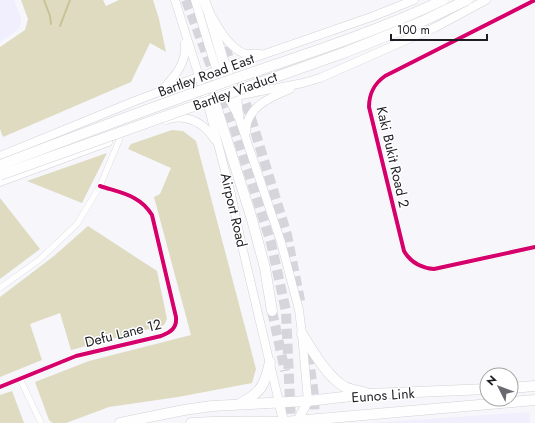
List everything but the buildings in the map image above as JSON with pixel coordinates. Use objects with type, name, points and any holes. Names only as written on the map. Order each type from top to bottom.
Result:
[{"type":"highway","points":[[204,0],[209,13],[222,70],[238,115]]},
{"type":"highway","name":"Bartley Viaduct","points":[[0,165],[157,106],[379,28],[421,11],[443,0]]},
{"type":"highway","name":"Bartley Viaduct","points":[[0,175],[360,47],[415,25],[468,0]]},
{"type":"highway","points":[[222,70],[211,104],[251,216],[265,268],[272,311]]},
{"type":"highway","points":[[302,334],[318,360],[344,387],[370,394]]},
{"type":"highway","points":[[237,404],[249,398],[261,389],[266,381],[270,362]]},
{"type":"highway","points":[[519,387],[535,386]]},
{"type":"highway","name":"Eunos Link","points":[[120,423],[184,410],[237,404],[308,401],[370,394],[479,389]]},
{"type":"highway","name":"Eunos Link","points":[[191,423],[225,421],[250,423],[298,422],[381,413],[535,400]]},
{"type":"highway","points":[[354,423],[381,413]]},
{"type":"main road","name":"Airport Road","points":[[175,0],[199,77],[211,104],[217,143],[231,194],[284,422]]},
{"type":"main road","points":[[195,0],[222,70]]},
{"type":"main road","name":"Bartley Road East","points":[[4,155],[199,77],[374,16],[414,0]]},
{"type":"main road","name":"Bartley Road East","points":[[211,104],[232,97],[303,83],[341,69],[420,35],[486,0]]},
{"type":"main road","points":[[209,13],[228,40],[240,52],[246,54],[266,54]]},
{"type":"main road","points":[[160,92],[180,69],[186,52],[183,24]]},
{"type":"main road","points":[[246,137],[246,124],[248,118],[256,108],[272,97],[303,83]]},
{"type":"main road","points":[[238,115],[281,242],[299,310],[310,421]]},
{"type":"main road","name":"Bartley Road East","points":[[0,182],[170,119],[189,118],[205,127],[217,143]]},
{"type":"main road","points":[[4,155],[3,162],[6,172],[14,177]]},
{"type":"main road","points":[[298,422],[308,401]]},
{"type":"street","name":"Kaki Bukit Road 2","points":[[535,0],[385,76],[373,87],[368,107],[404,251],[414,264],[428,269],[439,269],[535,247]]},
{"type":"street","points":[[0,288],[39,260],[77,224],[100,186],[120,138]]},
{"type":"street","points":[[111,141],[115,149]]},
{"type":"street","name":"Defu Lane 12","points":[[0,387],[76,356],[161,336],[170,332],[177,322],[152,215],[147,207],[139,200],[100,186]]},
{"type":"street","points":[[20,380],[41,423]]},
{"type":"shaded area","points":[[0,0],[14,0],[21,18],[21,24],[18,30],[0,42]]},
{"type":"shaded area","points":[[21,0],[103,0],[106,6],[119,0],[153,0],[159,19],[166,52],[150,43],[131,82],[3,137],[0,129],[0,47],[25,30],[28,19]]},
{"type":"shaded area","points":[[172,130],[183,131],[196,141],[256,369],[252,383],[178,397],[109,407],[66,423],[53,423],[49,420],[35,382],[89,361],[191,335],[154,197],[160,194],[171,168],[128,149],[131,144]]},
{"type":"shaded area","points":[[107,153],[82,203],[27,181]]},
{"type":"shaded area","points":[[0,198],[40,249],[0,279]]},
{"type":"shaded area","points":[[88,226],[157,271],[167,319],[164,325],[71,350],[60,313],[30,324],[42,360],[0,377],[0,297],[54,256]]},
{"type":"shaded area","points":[[12,391],[24,423],[0,423],[0,395]]},
{"type":"shaded area","points":[[529,412],[530,423],[370,423]]},
{"type":"waterway","points":[[44,0],[50,16],[51,24]]},
{"type":"waterway","points":[[60,26],[70,0]]},
{"type":"tunnel","points":[[186,0],[233,124],[271,243],[286,311],[291,423]]},
{"type":"tunnel","points":[[218,34],[226,50],[250,115],[287,235],[301,305]]},
{"type":"tunnel","points":[[272,311],[285,371]]},
{"type":"tunnel","points":[[306,340],[314,395],[315,423]]},
{"type":"cycle path","points":[[535,0],[385,76],[373,89],[369,107],[404,251],[413,262],[421,266],[434,269],[535,247]]},
{"type":"cycle path","points":[[0,387],[76,356],[161,336],[168,333],[174,327],[176,317],[152,215],[147,208],[136,199],[123,193],[100,186]]}]
